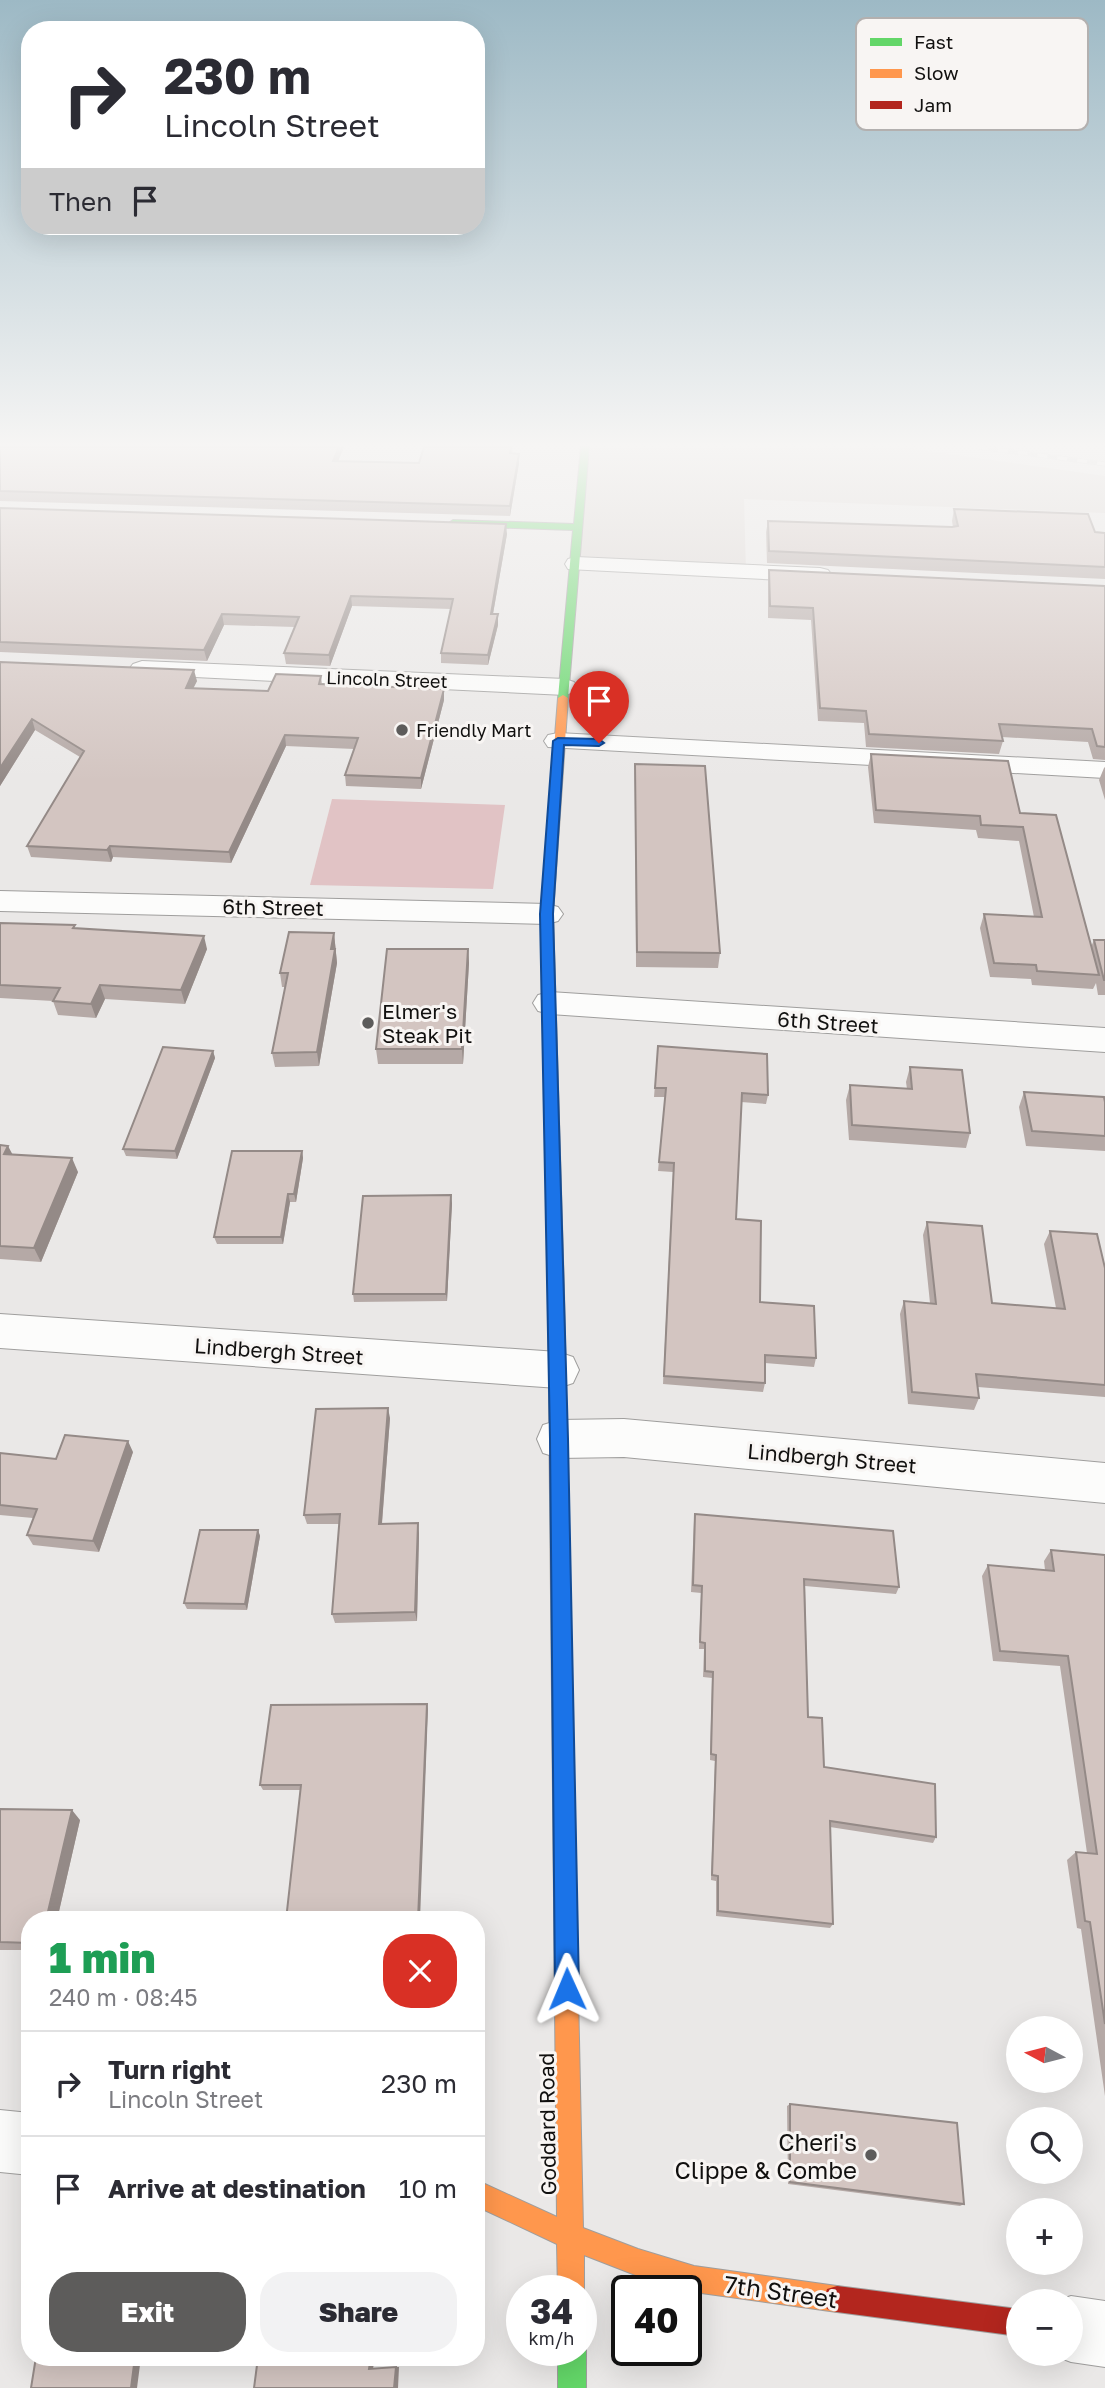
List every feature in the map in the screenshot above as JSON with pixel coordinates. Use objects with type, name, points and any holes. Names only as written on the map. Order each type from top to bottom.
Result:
[{"type":"street","name":"Goddard Road","points":[[571,2275],[558,1370],[547,914],[558,741],[576,558]]},
{"type":"street","points":[[576,564],[842,576]]},
{"type":"street","name":"Lincoln Street","points":[[111,667],[565,687]]},
{"type":"street","points":[[558,741],[1105,770]]},
{"type":"street","name":"6th Street","points":[[0,901],[547,914]]},
{"type":"street","name":"6th Street","points":[[550,1003],[1105,1040]]},
{"type":"street","name":"Lindbergh Street","points":[[0,1331],[558,1370]]},
{"type":"street","name":"Lindbergh Street","points":[[559,1439],[624,1438],[1105,1483]]},
{"type":"street","points":[[0,2141],[21,2143]]},
{"type":"street","name":"7th Street","points":[[485,2197],[570,2236],[666,2273],[698,2280],[1006,2321]]},
{"type":"street","points":[[1083,2331],[1105,2334]]},
{"type":"street","points":[[572,2366],[572,2388]]},
{"type":"shaded area","points":[[576,558],[746,558],[746,572],[576,564]]},
{"type":"shaded area","points":[[332,799],[505,805],[493,889],[310,885]]},
{"type":"building","points":[[0,558],[500,558],[491,614],[498,614],[488,655],[441,653],[453,599],[351,596],[329,655],[284,653],[299,617],[222,614],[204,650],[0,642]]},
{"type":"building","points":[[925,558],[1105,558],[1105,567]]},
{"type":"building","points":[[769,570],[1105,586],[1105,747],[1097,746],[1092,729],[999,724],[1003,741],[869,734],[866,711],[820,708],[813,608],[770,606]]},
{"type":"building","points":[[0,662],[194,670],[186,688],[268,691],[276,674],[321,676],[319,684],[444,689],[421,778],[345,775],[358,738],[285,735],[229,852],[110,846],[107,850],[27,846],[84,751],[32,719],[0,768]]},
{"type":"building","points":[[871,754],[1008,761],[1020,813],[1056,815],[1099,975],[1037,971],[1036,965],[994,963],[984,914],[1042,917],[1023,827],[981,825],[980,816],[876,810]]},
{"type":"building","points":[[635,764],[705,766],[720,953],[637,952]]},
{"type":"building","points":[[0,923],[75,925],[73,928],[204,936],[181,990],[100,985],[91,1004],[53,1001],[60,988],[0,985]]},
{"type":"building","points":[[289,932],[334,933],[331,949],[335,949],[317,1052],[272,1053],[288,973],[280,973]]},
{"type":"building","points":[[1094,940],[1105,940],[1105,980],[1104,980]]},
{"type":"building","points":[[387,949],[468,949],[462,1049],[376,1049]]},
{"type":"building","points":[[658,1046],[767,1054],[768,1095],[742,1093],[736,1219],[761,1221],[760,1302],[814,1306],[816,1358],[765,1355],[765,1383],[664,1376],[674,1163],[659,1162],[666,1088],[655,1088]]},
{"type":"building","points":[[163,1047],[213,1051],[175,1151],[123,1149]]},
{"type":"building","points":[[910,1067],[962,1070],[970,1133],[852,1125],[850,1085],[912,1089]]},
{"type":"building","points":[[1024,1092],[1104,1097],[1105,1136],[1032,1131]]},
{"type":"building","points":[[0,1145],[8,1146],[4,1154],[72,1158],[34,1248],[0,1246]]},
{"type":"building","points":[[232,1151],[302,1151],[294,1194],[288,1194],[281,1237],[214,1237]]},
{"type":"building","points":[[451,1195],[446,1294],[353,1294],[363,1196]]},
{"type":"building","points":[[927,1222],[982,1226],[992,1303],[1065,1309],[1050,1231],[1097,1234],[1105,1268],[1105,1385],[976,1374],[979,1398],[912,1392],[904,1301],[936,1304]]},
{"type":"building","points":[[388,1408],[379,1524],[418,1523],[415,1612],[332,1614],[340,1514],[304,1515],[316,1409]]},
{"type":"building","points":[[65,1435],[128,1441],[93,1541],[27,1535],[37,1509],[0,1505],[0,1453],[56,1459]]},
{"type":"building","points":[[695,1514],[893,1531],[899,1587],[804,1579],[808,1717],[822,1718],[824,1767],[935,1784],[936,1837],[830,1821],[833,1924],[718,1911],[718,1876],[712,1875],[716,1755],[711,1754],[713,1672],[705,1671],[705,1643],[700,1642],[702,1586],[693,1585]]},
{"type":"building","points":[[200,1530],[258,1530],[245,1604],[184,1603]]},
{"type":"building","points":[[1051,1550],[1105,1555],[1105,2024],[1090,1922],[1085,1921],[1076,1852],[1097,1854],[1068,1656],[1000,1651],[988,1565],[1054,1571]]},
{"type":"building","points":[[427,1704],[418,1911],[287,1911],[301,1785],[260,1785],[271,1705]]},
{"type":"building","points":[[0,1809],[72,1810],[48,1911],[21,1911],[21,1943],[0,1942]]},
{"type":"building","name":"Cheri's Clippe & Combe","points":[[790,2104],[957,2123],[964,2204],[790,2182]]},
{"type":"building","points":[[35,2366],[134,2366],[131,2388],[31,2388]]},
{"type":"building","points":[[257,2366],[370,2366],[369,2369],[396,2367],[394,2388],[254,2388]]},
{"type":"traffic: fast","points":[[563,698],[575,558]]},
{"type":"traffic: fast","points":[[572,2366],[572,2388]]},
{"type":"traffic: slow","points":[[556,1293],[547,914],[563,698]]},
{"type":"traffic: slow","points":[[565,1898],[571,2275]]},
{"type":"traffic: slow","points":[[485,2197],[583,2242],[638,2263],[729,2286],[837,2299]]},
{"type":"traffic: jam","points":[[556,1293],[565,1898]]},
{"type":"traffic: jam","points":[[837,2299],[1006,2321]]},
{"type":"place","name":"Friendly Mart","points":[[402,730]]},
{"type":"place","name":"Elmer's Steak Pit","points":[[368,1023]]},
{"type":"place","name":"Cheri's Clippe & Combe","points":[[871,2155]]},
{"type":"route","points":[[567,1989],[559,1439],[547,914],[558,741],[599,743]]}]
